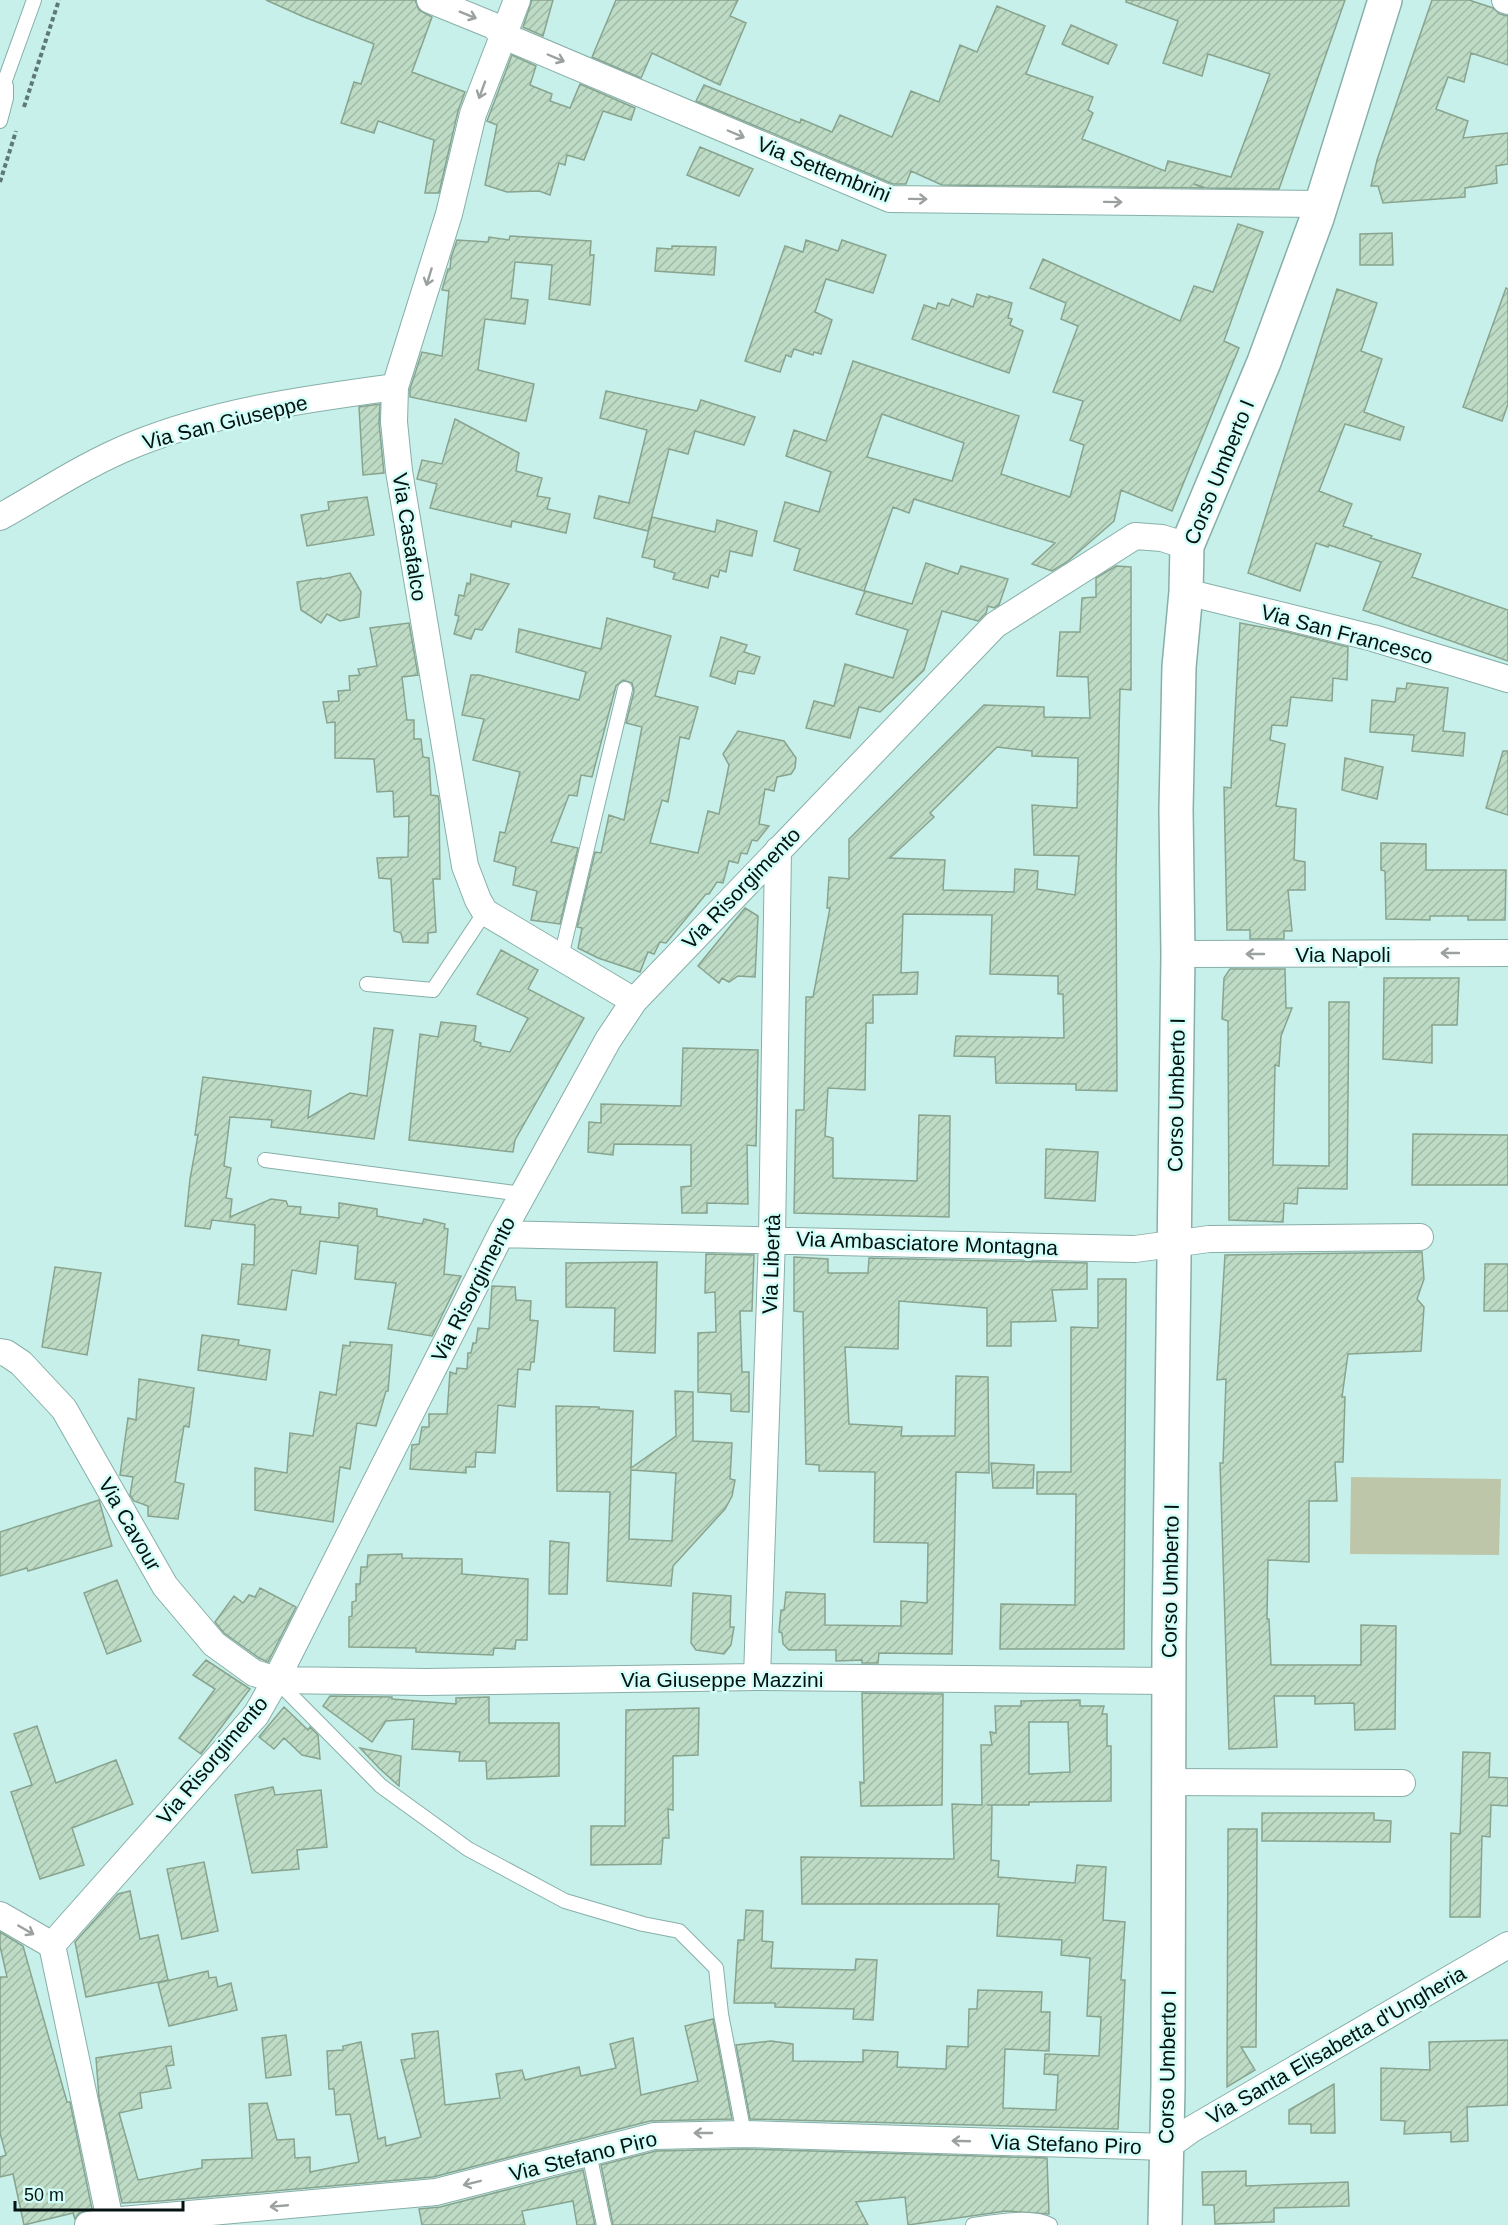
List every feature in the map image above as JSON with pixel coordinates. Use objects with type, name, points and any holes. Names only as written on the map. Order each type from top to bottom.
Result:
[{"type":"street","name":"Via Settembrini","points":[[430,0],[494,26],[502,35],[890,199],[1321,204]]},
{"type":"street","name":"Via Casafalco","points":[[485,912],[465,866],[399,471],[393,422],[395,387],[449,214],[473,114],[517,0]]},
{"type":"street","name":"Corso Umberto I","points":[[1165,2225],[1173,1244],[1178,954],[1176,810],[1178,679],[1186,592],[1187,546],[1264,362],[1321,204],[1385,0]]},
{"type":"street","name":"Via San Giuseppe","points":[[0,517],[132,445],[180,429],[262,408],[395,387]]},
{"type":"street","name":"Via Risorgimento","points":[[52,1945],[256,1715],[276,1680],[522,1194],[608,1040],[634,1001],[995,625],[1135,536],[1162,538],[1187,546]]},
{"type":"street","name":"Via San Francesco","points":[[1186,592],[1373,638],[1508,679]]},
{"type":"street","name":"Via Libertà","points":[[757,1677],[772,1239],[778,850]]},
{"type":"street","points":[[485,912],[634,1001]]},
{"type":"street","name":"Via Napoli","points":[[1178,954],[1508,953]]},
{"type":"street","name":"Via Ambasciatore Montagna","points":[[501,1234],[1135,1249],[1209,1239],[1420,1237]]},
{"type":"street","name":"Via Cavour","points":[[0,1352],[21,1363],[64,1409],[165,1586],[214,1644],[254,1673],[276,1680]]},
{"type":"street","name":"Via Giuseppe Mazzini","points":[[276,1680],[426,1682],[757,1677],[1169,1681]]},
{"type":"street","points":[[1168,1782],[1402,1782]]},
{"type":"street","points":[[0,1915],[52,1945],[103,2224]]},
{"type":"street","name":"Via Santa Elisabetta d'Ungheria","points":[[1167,2147],[1192,2129],[1508,1945]]},
{"type":"street","name":"Via Stefano Piro","points":[[103,2224],[436,2192],[654,2136],[695,2133],[1167,2147]]},
{"type":"lane","points":[[0,121],[6,98],[3,87],[34,0]]},
{"type":"lane","points":[[561,957],[625,689]]},
{"type":"lane","points":[[367,984],[433,990],[485,912]]},
{"type":"lane","points":[[265,1160],[522,1194]]},
{"type":"lane","points":[[276,1680],[381,1786],[468,1849],[565,1901],[643,1924],[679,1931],[716,1968],[721,2014],[744,2134]]},
{"type":"lane","points":[[589,2153],[604,2225]]},
{"type":"lane","points":[[974,2225],[996,2221],[1042,2221],[1050,2225]]},
{"type":"path","points":[[23,111],[59,0]]},
{"type":"path","points":[[0,182],[19,122]]},
{"type":"green space","points":[[1351,1477],[1501,1479],[1499,1555],[1350,1554]]},
{"type":"building","points":[[266,0],[415,0],[419,10],[432,17],[412,72],[465,92],[458,111],[439,193],[425,193],[434,140],[378,121],[374,133],[341,123],[354,82],[361,84],[374,44]]},
{"type":"building","points":[[532,0],[553,0],[543,36],[523,27]]},
{"type":"building","points":[[616,0],[738,0],[730,16],[746,23],[720,85],[652,53],[641,78],[592,57]]},
{"type":"building","points":[[1126,0],[1345,0],[1279,189],[1206,188],[1194,184],[1204,188],[942,185],[911,171],[906,184],[893,184],[696,101],[704,85],[800,123],[801,119],[832,132],[840,115],[892,137],[911,91],[939,102],[960,45],[977,52],[997,6],[1045,26],[1026,74],[1093,97],[1088,110],[1093,113],[1082,139],[1165,171],[1168,161],[1231,177],[1270,74],[1208,54],[1202,76],[1163,63],[1178,21],[1126,2]]},
{"type":"building","points":[[1432,0],[1469,0],[1508,16],[1508,65],[1471,53],[1464,82],[1448,77],[1436,109],[1468,121],[1463,138],[1508,133],[1508,164],[1496,166],[1497,183],[1465,188],[1465,197],[1383,203],[1378,186],[1371,186],[1377,160]]},
{"type":"building","points":[[1071,25],[1117,45],[1108,64],[1062,44]]},
{"type":"building","points":[[512,55],[536,66],[530,85],[552,94],[550,101],[570,108],[580,84],[635,108],[631,120],[603,111],[584,160],[567,155],[565,165],[559,163],[550,195],[539,191],[507,192],[485,185],[497,125],[487,121]]},
{"type":"building","points":[[700,147],[753,169],[739,196],[687,175]]},
{"type":"building","points":[[1238,224],[1263,232],[1224,341],[1239,348],[1172,511],[1121,490],[1114,521],[1067,562],[1052,571],[1032,564],[1055,543],[914,499],[909,513],[893,507],[864,591],[794,570],[800,549],[774,541],[785,502],[819,512],[831,472],[786,456],[794,430],[826,441],[853,361],[1019,416],[1001,474],[1070,497],[1084,445],[1070,440],[1083,401],[1053,392],[1078,326],[1061,319],[1066,303],[1030,288],[1043,259],[1180,321],[1194,286],[1213,292]],"holes":[[[882,414],[964,443],[952,481],[867,457]]]},
{"type":"building","points":[[1392,233],[1393,265],[1360,265],[1360,234]]},
{"type":"building","points":[[510,236],[591,241],[590,255],[594,255],[590,305],[549,299],[552,265],[515,262],[511,298],[528,300],[525,324],[485,319],[478,370],[534,384],[526,421],[410,397],[410,389],[422,352],[442,356],[449,291],[442,290],[457,240],[488,242],[489,237],[509,240]]},
{"type":"building","points":[[806,240],[838,251],[842,240],[886,255],[873,293],[826,279],[815,312],[832,320],[821,354],[814,352],[813,355],[794,349],[791,357],[786,355],[780,372],[745,361],[785,246],[803,252]]},
{"type":"building","points":[[672,246],[716,247],[714,275],[655,271],[657,248],[672,249]]},
{"type":"building","points":[[1506,288],[1508,289],[1508,404],[1502,421],[1463,407]]},
{"type":"building","points":[[1337,289],[1377,303],[1361,351],[1382,359],[1364,412],[1404,427],[1400,440],[1345,424],[1319,491],[1352,504],[1343,526],[1372,536],[1371,538],[1421,554],[1412,577],[1508,610],[1508,661],[1363,610],[1381,562],[1316,543],[1300,591],[1248,573]]},
{"type":"building","points":[[977,294],[1012,303],[1008,318],[1012,319],[1010,325],[1023,331],[1009,373],[912,339],[924,305],[936,309],[938,303],[949,306],[952,299],[973,307]]},
{"type":"building","points":[[606,391],[697,411],[701,400],[755,417],[744,445],[695,431],[688,454],[669,449],[648,531],[594,518],[599,496],[629,503],[647,430],[600,418]]},
{"type":"building","points":[[380,404],[379,423],[384,473],[363,475],[359,407]]},
{"type":"building","points":[[455,419],[519,453],[516,471],[542,478],[537,496],[550,498],[547,509],[570,514],[566,533],[512,521],[511,527],[430,508],[437,484],[417,479],[422,460],[442,464]]},
{"type":"building","points":[[367,497],[374,535],[307,546],[301,515],[329,510],[328,502]]},
{"type":"building","points":[[652,517],[715,532],[717,520],[757,531],[752,556],[730,551],[726,572],[720,570],[718,577],[711,575],[708,588],[673,579],[675,573],[654,567],[655,560],[642,557]]},
{"type":"building","points":[[926,563],[958,574],[961,566],[1008,579],[999,605],[994,608],[988,606],[986,613],[978,621],[942,611],[924,670],[880,712],[859,707],[850,738],[806,728],[814,701],[834,706],[845,664],[893,678],[908,630],[856,614],[865,591],[912,604]]},
{"type":"building","points":[[1116,566],[1131,567],[1131,690],[1120,689],[1116,870],[1117,1091],[1076,1090],[1076,1084],[996,1083],[995,1057],[954,1056],[956,1036],[1064,1038],[1063,994],[1058,994],[1058,976],[990,974],[992,915],[903,914],[901,973],[918,972],[917,994],[873,995],[873,1023],[866,1023],[865,1090],[828,1088],[825,1136],[833,1138],[833,1178],[917,1181],[919,1115],[950,1116],[949,1217],[794,1213],[796,1110],[804,1110],[806,997],[813,997],[830,908],[827,908],[829,877],[849,879],[849,839],[984,705],[1044,707],[1044,717],[1090,718],[1088,677],[1057,676],[1060,632],[1080,632],[1082,598],[1096,597],[1096,578]],"holes":[[[997,747],[1032,751],[1032,756],[1078,758],[1077,808],[1032,805],[1034,855],[1079,856],[1075,895],[1037,889],[1038,871],[1015,869],[1014,892],[943,890],[945,860],[890,858],[934,817],[930,813]]]},
{"type":"building","points":[[350,573],[361,592],[359,617],[340,621],[327,614],[321,623],[301,610],[297,582]]},
{"type":"building","points":[[471,574],[509,584],[482,630],[475,629],[471,639],[454,634],[459,616],[455,615],[459,595],[464,596],[467,583],[470,584]]},
{"type":"building","points":[[607,618],[671,636],[655,696],[698,707],[689,739],[680,737],[668,802],[662,800],[650,843],[698,853],[708,811],[719,814],[729,765],[723,754],[738,731],[784,741],[796,758],[795,768],[791,774],[777,777],[774,791],[765,789],[759,824],[769,826],[757,841],[752,840],[747,854],[741,853],[738,863],[729,861],[723,883],[717,882],[666,943],[660,942],[654,954],[648,952],[640,972],[598,958],[578,948],[582,928],[577,927],[595,852],[601,853],[609,815],[624,820],[642,727],[626,723],[634,691],[632,683],[623,680],[616,686],[592,777],[581,775],[577,796],[569,795],[551,842],[578,848],[560,924],[531,920],[537,891],[513,885],[516,867],[494,861],[500,832],[505,833],[520,772],[473,760],[484,719],[462,715],[471,675],[479,675],[579,700],[586,672],[516,652],[519,629],[601,649]]},
{"type":"building","points":[[409,623],[418,675],[402,677],[407,720],[414,720],[414,739],[421,739],[423,757],[429,758],[431,795],[438,796],[439,801],[440,879],[433,879],[436,932],[428,933],[428,943],[403,942],[401,933],[394,931],[391,879],[379,878],[377,858],[408,857],[409,816],[394,817],[393,791],[377,792],[374,759],[335,758],[335,722],[327,723],[323,702],[339,701],[338,691],[350,690],[349,676],[360,675],[358,669],[377,666],[370,628]]},
{"type":"building","points":[[1240,623],[1348,647],[1347,680],[1333,678],[1332,701],[1291,697],[1287,726],[1272,725],[1270,740],[1285,744],[1276,806],[1296,809],[1294,860],[1305,862],[1305,890],[1288,890],[1292,931],[1284,931],[1284,939],[1250,939],[1250,930],[1227,930],[1224,787],[1231,788]]},
{"type":"building","points":[[721,637],[747,645],[744,652],[760,657],[754,674],[738,671],[735,684],[710,676]]},
{"type":"building","points":[[1407,683],[1448,688],[1443,731],[1465,733],[1463,756],[1412,751],[1414,735],[1370,732],[1372,700],[1395,702],[1397,688],[1406,689]]},
{"type":"building","points":[[1503,751],[1508,751],[1508,815],[1486,808]]},
{"type":"building","points":[[1345,758],[1383,767],[1377,799],[1342,790]]},
{"type":"building","points":[[1381,843],[1426,844],[1426,870],[1506,870],[1505,920],[1468,920],[1468,916],[1430,916],[1430,920],[1386,919],[1385,871],[1381,870]]},
{"type":"building","points":[[745,908],[758,916],[755,977],[738,976],[729,982],[722,978],[719,983],[698,966]]},
{"type":"building","points":[[501,950],[538,970],[528,989],[584,1018],[515,1140],[513,1152],[409,1140],[420,1034],[438,1037],[441,1022],[476,1026],[474,1041],[481,1043],[480,1046],[510,1052],[528,1018],[477,994]]},
{"type":"building","points":[[1230,969],[1285,969],[1286,1008],[1292,1008],[1281,1036],[1279,1066],[1275,1065],[1273,1165],[1329,1166],[1329,1002],[1349,1002],[1347,1189],[1298,1188],[1297,1204],[1284,1203],[1283,1222],[1229,1220],[1228,1021],[1222,1019],[1224,978]]},
{"type":"building","points":[[1384,978],[1459,978],[1457,1025],[1432,1025],[1432,1063],[1383,1059]]},
{"type":"building","points":[[374,1028],[393,1030],[374,1139],[271,1127],[272,1120],[230,1117],[224,1166],[231,1168],[226,1198],[232,1199],[230,1217],[271,1199],[286,1201],[288,1206],[301,1207],[300,1214],[339,1218],[339,1203],[377,1209],[377,1216],[422,1224],[424,1219],[445,1224],[444,1228],[448,1229],[444,1274],[461,1276],[432,1336],[388,1329],[396,1283],[355,1279],[358,1246],[320,1241],[316,1274],[292,1270],[286,1310],[238,1304],[242,1264],[254,1265],[255,1225],[212,1220],[210,1229],[185,1226],[198,1135],[195,1135],[203,1077],[311,1091],[308,1118],[350,1093],[367,1096]]},
{"type":"building","points":[[683,1048],[758,1050],[756,1146],[747,1145],[748,1204],[707,1203],[707,1213],[682,1213],[681,1187],[691,1186],[691,1145],[614,1144],[613,1155],[588,1152],[589,1122],[601,1123],[601,1104],[681,1106]]},
{"type":"building","points":[[1413,1134],[1508,1135],[1508,1185],[1412,1185]]},
{"type":"building","points":[[1046,1149],[1098,1152],[1095,1201],[1045,1198]]},
{"type":"building","points":[[1422,1252],[1424,1279],[1417,1299],[1424,1307],[1421,1351],[1348,1354],[1342,1397],[1345,1397],[1343,1462],[1335,1462],[1337,1501],[1309,1501],[1309,1562],[1268,1560],[1267,1619],[1269,1619],[1271,1665],[1361,1665],[1361,1625],[1396,1626],[1395,1729],[1355,1730],[1354,1703],[1315,1704],[1315,1696],[1274,1696],[1277,1747],[1229,1749],[1220,1463],[1223,1463],[1226,1379],[1217,1380],[1225,1255]]},
{"type":"building","points":[[706,1254],[754,1255],[752,1311],[740,1311],[742,1372],[749,1372],[749,1412],[731,1411],[731,1394],[698,1392],[698,1333],[716,1332],[715,1292],[705,1293]]},
{"type":"building","points":[[794,1257],[828,1259],[828,1273],[868,1273],[869,1258],[1087,1263],[1087,1289],[1052,1290],[1056,1321],[1011,1322],[1011,1346],[987,1346],[987,1308],[899,1301],[898,1349],[845,1347],[849,1424],[902,1427],[901,1436],[955,1436],[956,1376],[988,1377],[989,1473],[956,1472],[952,1654],[879,1653],[878,1663],[862,1663],[862,1660],[836,1661],[836,1650],[789,1650],[783,1644],[782,1633],[779,1632],[781,1610],[784,1610],[786,1592],[825,1594],[825,1625],[901,1626],[901,1601],[927,1603],[928,1543],[874,1542],[875,1472],[819,1471],[819,1465],[806,1464],[803,1312],[794,1311]]},
{"type":"building","points":[[657,1262],[655,1353],[614,1351],[615,1308],[566,1307],[566,1263]]},
{"type":"building","points":[[1485,1264],[1508,1264],[1508,1311],[1484,1311]]},
{"type":"building","points":[[55,1267],[101,1273],[87,1355],[42,1347]]},
{"type":"building","points":[[1098,1279],[1126,1279],[1124,1649],[1000,1649],[1001,1604],[1075,1605],[1076,1494],[1037,1494],[1037,1472],[1071,1472],[1071,1327],[1098,1328]]},
{"type":"building","points":[[492,1286],[515,1287],[516,1300],[531,1301],[530,1320],[538,1321],[534,1362],[531,1362],[530,1370],[518,1369],[515,1407],[498,1405],[495,1453],[476,1452],[475,1467],[466,1467],[466,1473],[410,1469],[412,1445],[419,1444],[422,1427],[429,1427],[429,1414],[447,1414],[450,1372],[456,1374],[457,1368],[467,1369],[468,1353],[471,1353],[473,1343],[476,1343],[478,1328],[489,1329]]},
{"type":"building","points":[[202,1335],[239,1340],[238,1345],[270,1350],[266,1380],[198,1370]]},
{"type":"building","points":[[350,1342],[392,1345],[388,1391],[386,1391],[376,1426],[357,1423],[350,1469],[340,1467],[333,1522],[255,1510],[255,1468],[287,1473],[290,1433],[313,1436],[320,1392],[336,1395],[343,1345],[350,1346]]},
{"type":"building","points":[[139,1379],[194,1388],[189,1427],[184,1426],[175,1482],[184,1484],[178,1519],[148,1516],[148,1506],[134,1501],[130,1495],[133,1477],[120,1475],[128,1418],[136,1420]]},
{"type":"building","points":[[675,1391],[693,1392],[693,1441],[732,1443],[730,1479],[735,1480],[732,1496],[725,1509],[673,1566],[671,1586],[607,1581],[610,1492],[557,1491],[556,1406],[633,1411],[631,1468],[676,1436]],"holes":[[[631,1470],[676,1473],[672,1541],[629,1539]]]},
{"type":"building","points":[[991,1463],[1034,1465],[1033,1488],[993,1488]]},
{"type":"building","points":[[99,1500],[112,1546],[28,1571],[27,1568],[0,1576],[0,1532]]},
{"type":"building","points":[[550,1541],[569,1543],[567,1594],[549,1594]]},
{"type":"building","points":[[402,1554],[402,1558],[462,1559],[462,1574],[528,1579],[527,1640],[516,1640],[515,1649],[494,1648],[493,1655],[416,1652],[416,1648],[349,1647],[349,1617],[352,1616],[352,1602],[356,1601],[356,1584],[360,1584],[361,1567],[367,1567],[368,1555]]},
{"type":"building","points":[[117,1580],[141,1641],[107,1654],[84,1593]]},
{"type":"building","points":[[260,1588],[296,1607],[268,1662],[224,1633],[215,1622],[234,1596],[243,1603],[249,1595],[255,1597]]},
{"type":"building","points":[[693,1593],[731,1596],[730,1627],[734,1627],[731,1645],[724,1654],[696,1650],[691,1643]]},
{"type":"building","points":[[206,1660],[250,1689],[201,1754],[179,1738],[215,1689],[193,1675]]},
{"type":"building","points":[[862,1693],[943,1694],[942,1805],[861,1806],[860,1782],[864,1783]]},
{"type":"building","points":[[330,1696],[392,1697],[392,1699],[456,1704],[456,1698],[489,1697],[489,1723],[559,1723],[559,1776],[487,1779],[486,1761],[459,1761],[460,1752],[412,1749],[414,1719],[386,1721],[372,1742],[323,1706]]},
{"type":"building","points":[[1080,1700],[1080,1706],[1104,1706],[1102,1714],[1107,1714],[1107,1746],[1111,1746],[1111,1801],[1029,1802],[1029,1805],[992,1805],[991,1860],[999,1861],[998,1877],[1075,1883],[1077,1865],[1106,1867],[1103,1920],[1125,1922],[1121,1980],[1125,1980],[1118,2129],[750,2119],[736,2045],[771,2041],[793,2044],[793,2061],[863,2062],[863,2050],[898,2052],[897,2067],[946,2069],[947,2046],[968,2047],[969,2009],[977,2009],[978,1990],[1042,1992],[1041,2012],[1050,2012],[1049,2051],[1005,2049],[1003,2108],[1056,2110],[1058,2075],[1044,2074],[1045,2054],[1099,2056],[1101,2017],[1087,2016],[1090,1958],[1061,1955],[1062,1940],[997,1936],[999,1904],[802,1904],[801,1857],[954,1859],[952,1804],[982,1805],[981,1745],[992,1745],[990,1732],[996,1733],[995,1706],[1021,1706],[1021,1701]],"holes":[[[1029,1722],[1068,1722],[1070,1772],[1029,1774]]]},
{"type":"building","points":[[284,1707],[308,1730],[310,1727],[318,1735],[320,1759],[302,1755],[284,1738],[274,1749],[259,1737]]},
{"type":"building","points":[[699,1708],[698,1755],[673,1756],[673,1810],[668,1809],[669,1838],[663,1838],[661,1864],[591,1865],[591,1826],[625,1826],[626,1710]]},
{"type":"building","points":[[37,1726],[56,1783],[116,1760],[133,1804],[72,1828],[84,1865],[40,1879],[11,1792],[32,1785],[14,1734]]},
{"type":"building","points":[[360,1748],[401,1756],[399,1786],[380,1769]]},
{"type":"building","points":[[1463,1752],[1490,1753],[1489,1777],[1508,1778],[1508,1806],[1491,1805],[1490,1837],[1482,1836],[1480,1917],[1450,1917],[1451,1833],[1460,1834]]},
{"type":"building","points":[[273,1787],[275,1795],[321,1790],[327,1847],[297,1850],[299,1869],[252,1873],[235,1795]]},
{"type":"building","points":[[1262,1813],[1374,1813],[1374,1820],[1391,1821],[1390,1842],[1262,1841]]},
{"type":"building","points":[[1228,1829],[1257,1829],[1256,2047],[1241,2047],[1255,2070],[1227,2087]]},
{"type":"building","points":[[204,1862],[218,1931],[182,1939],[167,1869]]},
{"type":"building","points":[[130,1891],[140,1939],[158,1935],[168,1980],[86,1997],[75,1942],[118,1894]]},
{"type":"building","points":[[746,1910],[763,1911],[762,1941],[773,1942],[771,1968],[855,1970],[856,1959],[877,1960],[873,2020],[853,2019],[854,2009],[775,2007],[775,2003],[734,2003],[738,1940],[744,1940]]},
{"type":"building","points":[[0,1932],[23,1946],[67,2102],[70,2102],[92,2209],[79,2213],[75,2219],[73,2213],[24,2225],[13,2174],[0,2177],[0,2157],[6,2155],[0,2133],[0,1977],[7,1977],[0,1946]]},
{"type":"building","points":[[208,1971],[209,1978],[216,1977],[218,1987],[231,1983],[237,2010],[169,2026],[158,1983]]},
{"type":"building","points":[[713,2019],[732,2119],[650,2121],[433,2177],[122,2203],[99,2098],[96,2058],[171,2046],[174,2065],[166,2066],[171,2088],[140,2093],[142,2108],[119,2113],[138,2180],[202,2168],[202,2160],[252,2158],[249,2104],[267,2103],[277,2140],[294,2139],[295,2158],[310,2157],[310,2172],[359,2162],[350,2114],[336,2115],[334,2089],[329,2089],[327,2051],[343,2050],[343,2046],[361,2042],[378,2139],[385,2137],[386,2146],[421,2137],[401,2060],[415,2058],[412,2034],[438,2031],[445,2105],[500,2098],[496,2074],[522,2070],[525,2080],[579,2067],[581,2076],[616,2068],[610,2044],[633,2038],[641,2095],[698,2081],[685,2026]]},
{"type":"building","points":[[286,2035],[291,2075],[266,2078],[262,2038]]},
{"type":"building","points":[[1508,2040],[1508,2105],[1467,2107],[1468,2141],[1451,2142],[1451,2132],[1404,2134],[1405,2121],[1381,2120],[1381,2068],[1430,2070],[1429,2042]]},
{"type":"building","points":[[1334,2084],[1335,2133],[1311,2133],[1311,2124],[1289,2124],[1289,2110]]},
{"type":"building","points":[[744,2149],[1047,2158],[1049,2214],[1006,2211],[908,2225],[905,2197],[856,2202],[868,2225],[613,2225],[601,2165],[656,2151]]},
{"type":"building","points":[[583,2170],[595,2225],[577,2225],[573,2201],[522,2211],[525,2225],[422,2225],[419,2209],[440,2207]]},
{"type":"building","points":[[1246,2171],[1246,2186],[1348,2182],[1349,2206],[1274,2208],[1274,2222],[1215,2224],[1214,2205],[1203,2205],[1202,2172]]}]
